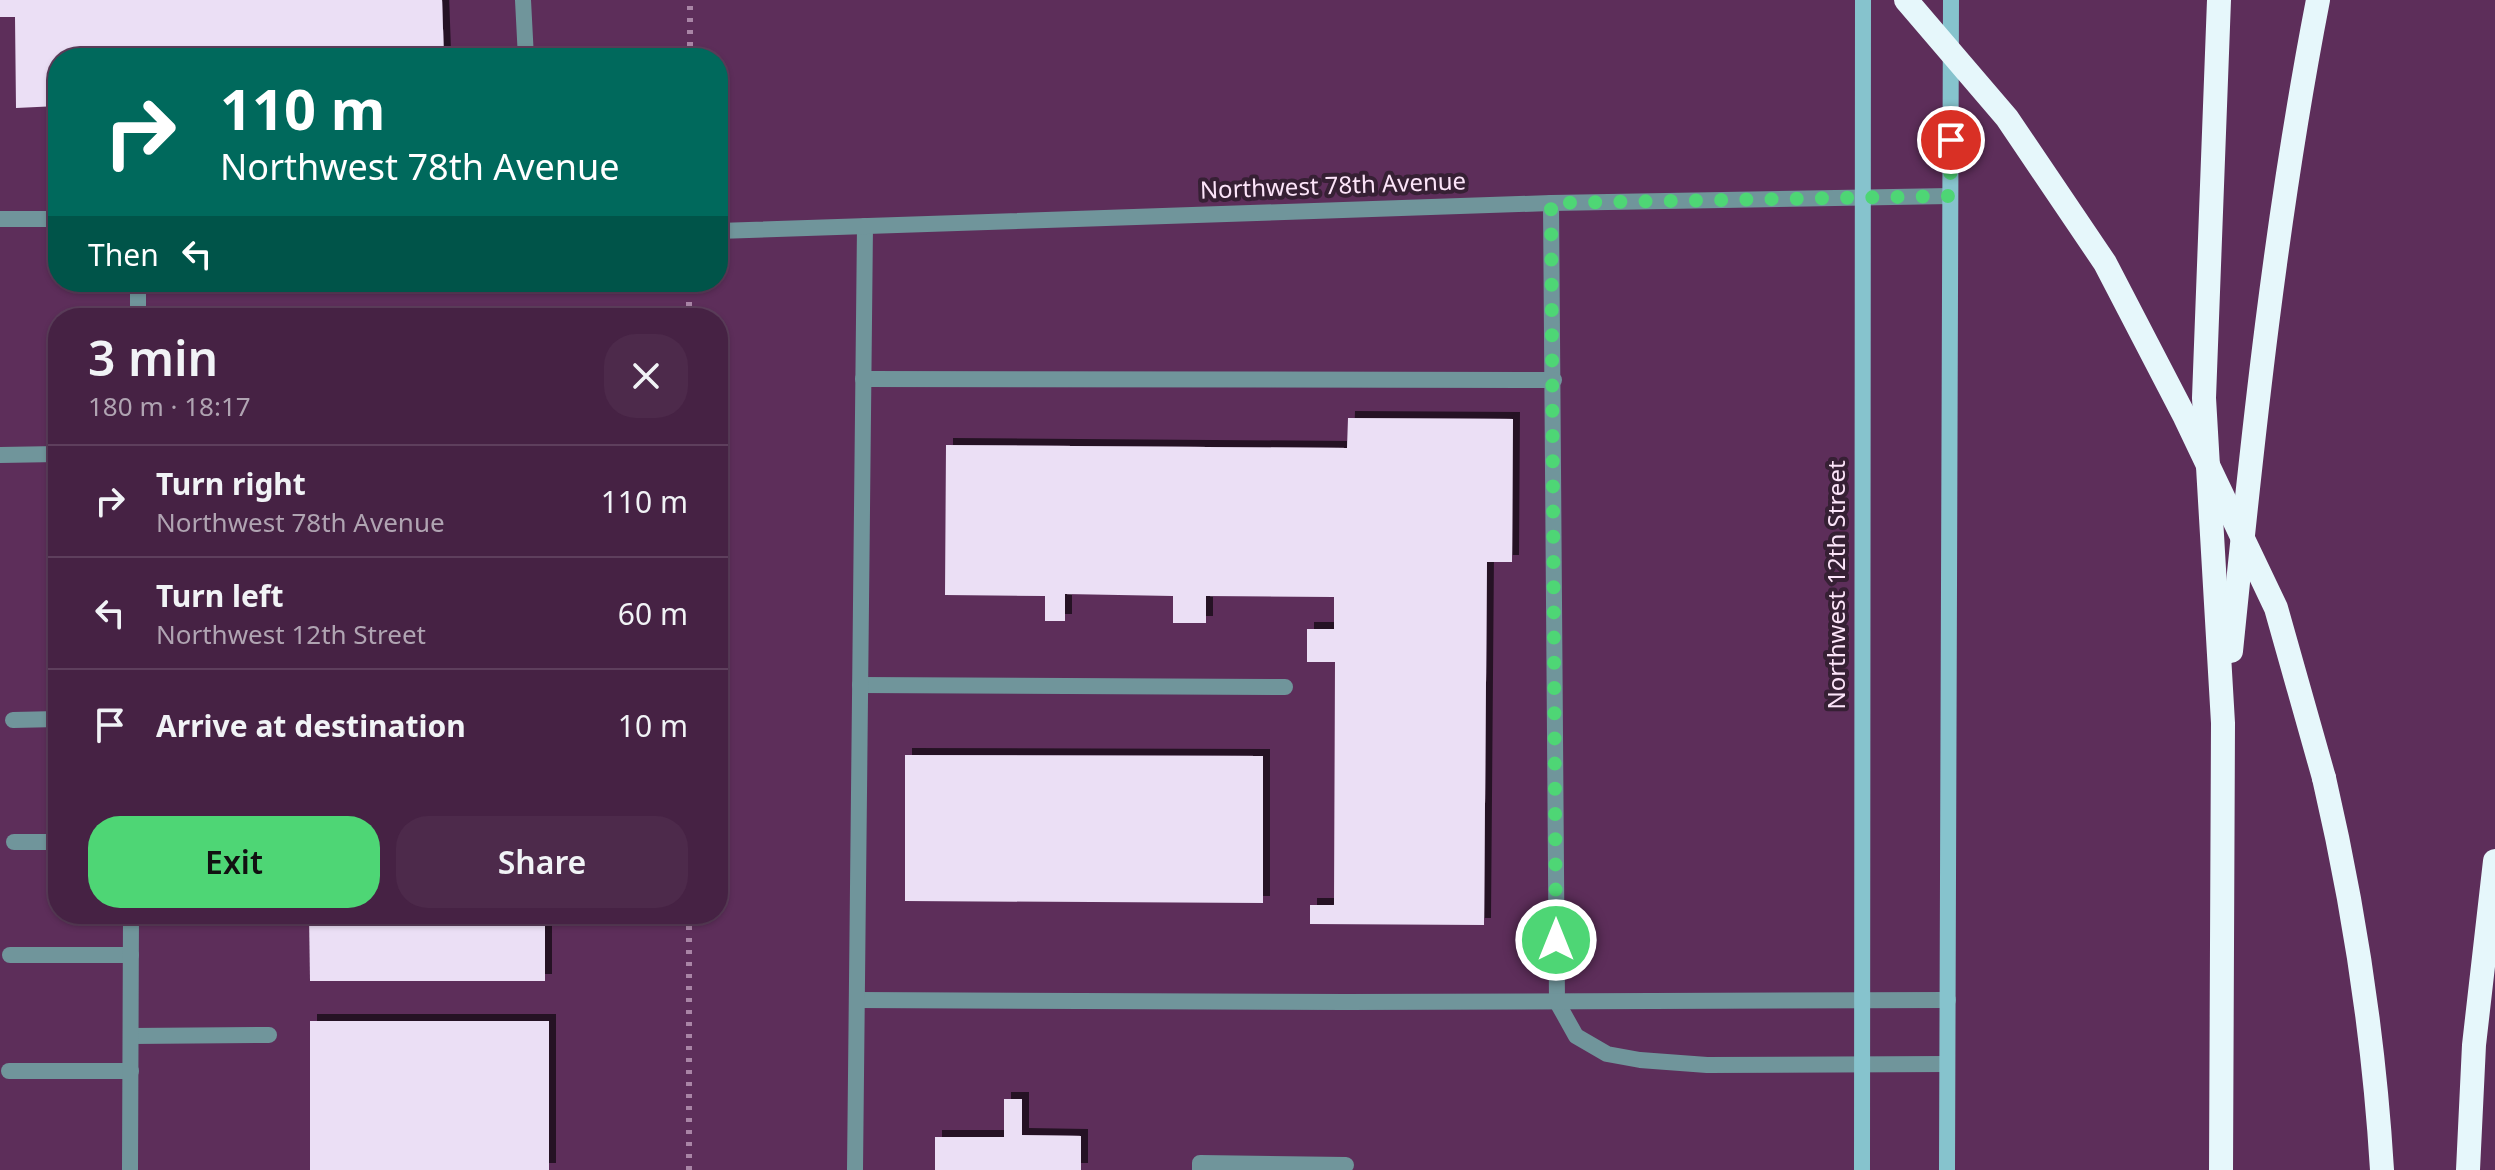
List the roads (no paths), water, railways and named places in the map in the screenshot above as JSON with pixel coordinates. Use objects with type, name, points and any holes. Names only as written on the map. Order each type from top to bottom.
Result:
[{"type":"highway","points":[[1906,0],[2007,118],[2105,263],[2185,417],[2276,608],[2324,778],[2348,880],[2382,1170]]},
{"type":"highway","points":[[2219,0],[2204,398],[2223,723],[2221,1170]]},
{"type":"highway","points":[[2223,723],[2265,332],[2296,116],[2318,0]]},
{"type":"highway","points":[[2468,1170],[2474,1045],[2495,861]]},
{"type":"main road","name":"Northwest 12th Street","points":[[1862,1170],[1863,0]]},
{"type":"main road","points":[[1947,1170],[1951,0]]},
{"type":"street","points":[[523,0],[525,48]]},
{"type":"street","name":"Northwest 78th Avenue","points":[[728,231],[1551,203],[1950,196]]},
{"type":"street","points":[[1551,203],[1557,1002],[1576,1036],[1607,1054],[1640,1060],[1707,1065],[1947,1064]]},
{"type":"street","points":[[0,219],[48,219]]},
{"type":"street","points":[[855,1170],[865,226]]},
{"type":"street","points":[[863,379],[1554,380]]},
{"type":"street","points":[[0,455],[48,454]]},
{"type":"street","points":[[860,685],[1285,687]]},
{"type":"street","points":[[13,720],[48,719]]},
{"type":"street","points":[[14,842],[48,842]]},
{"type":"street","points":[[130,1170],[131,924]]},
{"type":"street","points":[[10,955],[131,955]]},
{"type":"street","points":[[857,1000],[1948,1000]]},
{"type":"street","points":[[131,1036],[269,1035]]},
{"type":"street","points":[[9,1071],[131,1071]]},
{"type":"street","points":[[1200,1170],[1200,1163],[1346,1165]]},
{"type":"railway","points":[[690,0],[690,48]]},
{"type":"railway","points":[[689,292],[689,308]]},
{"type":"railway","points":[[689,924],[689,1170]]}]
